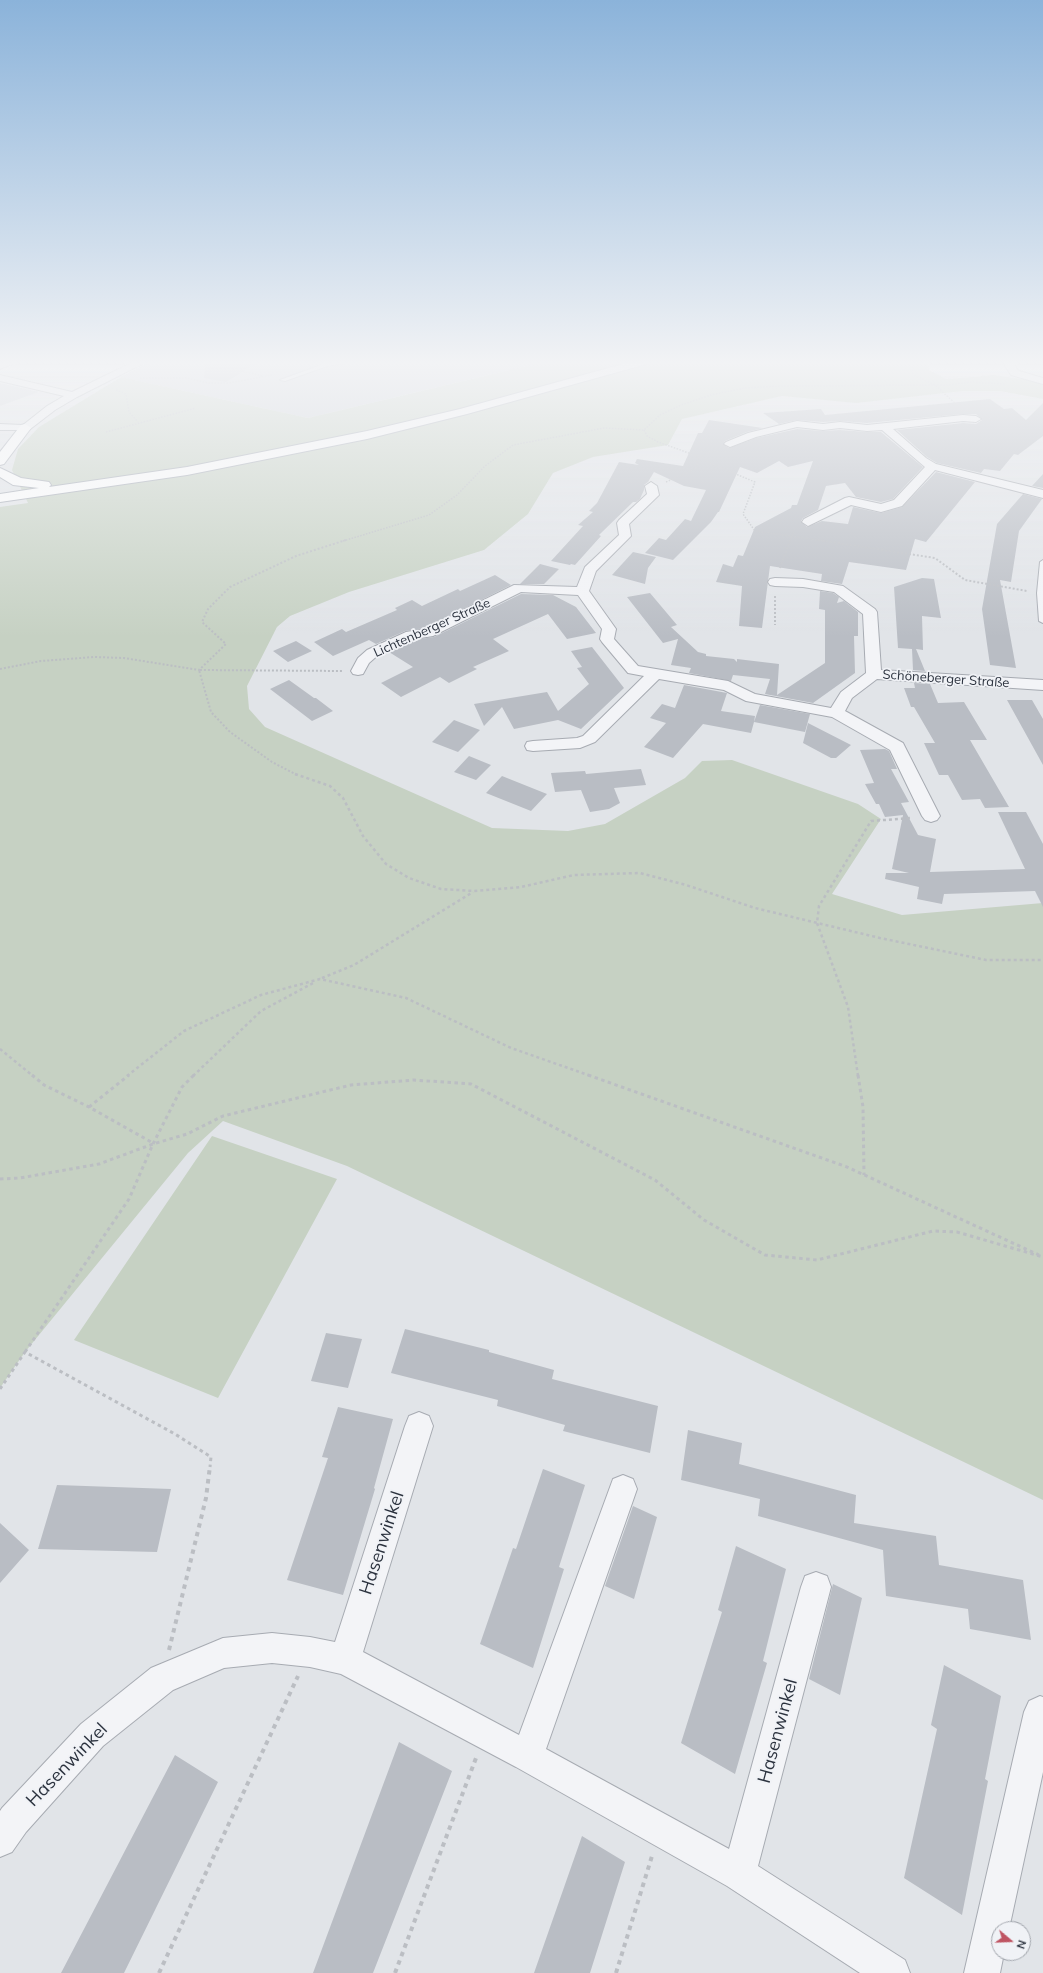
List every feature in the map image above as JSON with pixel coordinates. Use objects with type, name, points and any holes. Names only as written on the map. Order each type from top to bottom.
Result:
[{"type":"main road","points":[[0,462],[7,453]]},
{"type":"main road","points":[[0,498],[186,471],[276,453]]},
{"type":"main road","points":[[0,472],[8,478],[26,484],[83,486]]},
{"type":"street","points":[[914,453],[932,466],[1043,494]]},
{"type":"street","points":[[808,522],[849,501],[881,508],[891,506],[898,502],[929,471],[932,466]]},
{"type":"street","points":[[651,486],[653,495],[624,523],[625,536],[590,570],[582,591],[609,629],[607,640],[633,670],[728,686],[751,698],[836,713],[897,747],[931,816]]},
{"type":"street","points":[[775,582],[803,583],[838,589],[870,612],[874,674]]},
{"type":"street","name":"Lichtenberger Straße","points":[[358,671],[363,661],[372,653],[411,635],[428,633],[519,588],[582,591]]},
{"type":"street","points":[[533,746],[580,743],[589,739],[655,674]]},
{"type":"street","name":"Schöneberger Straße","points":[[836,713],[846,695],[874,674],[1043,685]]},
{"type":"street","name":"Hasenwinkel","points":[[345,1659],[419,1426]]},
{"type":"street","points":[[527,1756],[623,1489]]},
{"type":"street","name":"Hasenwinkel","points":[[740,1874],[816,1587]]},
{"type":"street","name":"Hasenwinkel","points":[[0,1840],[14,1820],[92,1734],[162,1679],[223,1653],[272,1648],[310,1652],[345,1659],[661,1829],[740,1874],[892,1973]]},
{"type":"street","points":[[982,1973],[1040,1712]]},
{"type":"lane","points":[[1043,562],[1040,593],[1043,621]]},
{"type":"path","points":[[199,670],[226,644],[202,622],[208,608],[230,587],[296,556],[429,515],[457,495],[485,466],[501,453]]},
{"type":"path","points":[[651,486],[674,480],[695,469],[700,457],[709,453]]},
{"type":"path","points":[[775,625],[775,582],[795,528],[808,522]]},
{"type":"path","points":[[0,669],[41,661],[94,657],[124,658],[199,670],[358,671]]},
{"type":"path","points":[[199,670],[211,712],[230,732],[272,762],[298,775],[330,786],[343,798],[363,836],[386,864],[410,878],[441,889],[474,891],[520,887],[574,875],[640,873],[686,885],[755,908],[986,960],[1043,960]]},
{"type":"path","points":[[864,1175],[863,1107],[848,1007],[817,923],[819,906],[871,821],[931,816]]},
{"type":"path","points":[[0,1389],[129,1199],[153,1144],[182,1087],[261,1011],[320,979],[354,965],[474,891]]},
{"type":"path","points":[[89,1107],[184,1031],[261,995],[320,979],[406,998],[512,1048],[864,1175],[1043,1257]]},
{"type":"path","points":[[0,1050],[44,1085],[89,1107],[153,1144]]},
{"type":"path","points":[[0,1179],[20,1178],[99,1164],[153,1144],[187,1134],[224,1116],[351,1085],[414,1080],[471,1084],[655,1180],[704,1220],[765,1255],[817,1260],[933,1231],[957,1232],[1043,1257]]},
{"type":"path","points":[[25,1352],[175,1434],[211,1457],[206,1498],[162,1679]]},
{"type":"path","points":[[159,1973],[310,1652]]},
{"type":"path","points":[[395,1973],[485,1735]]},
{"type":"path","points":[[616,1973],[661,1829]]},
{"type":"green space","points":[[17,453],[618,453],[593,457],[553,473],[528,514],[484,550],[349,592],[290,616],[277,627],[247,686],[249,709],[265,727],[492,828],[568,831],[605,824],[685,778],[702,761],[732,760],[858,804],[881,819],[832,894],[902,915],[1043,903],[1043,1500],[347,1166],[223,1121],[188,1153],[25,1352],[0,1388],[0,507],[28,503],[12,470]]},
{"type":"green space","points":[[212,1136],[337,1179],[218,1398],[74,1340]]},
{"type":"building","points":[[689,453],[906,453],[923,467],[893,499],[881,502],[856,497],[845,483],[826,486],[818,510],[803,518],[801,521],[807,527],[822,521],[848,524],[853,507],[881,513],[902,507],[936,472],[975,482],[926,542],[915,539],[906,570],[849,562],[842,584],[821,581],[822,574],[770,566],[762,628],[739,626],[742,586],[716,582],[723,564],[733,567],[738,555],[743,556],[755,527],[791,508],[792,505],[797,505],[813,461],[788,467],[779,461],[757,473],[740,467],[719,512],[673,560],[645,553],[659,538],[666,540],[685,519],[691,521],[706,490],[684,486],[654,472],[648,482],[644,485],[644,490],[640,499],[633,502],[599,535],[601,536],[575,565],[551,561],[583,526],[578,525],[593,512],[589,511],[597,503],[619,462],[639,465],[635,463],[637,459],[683,466]]},
{"type":"building","points":[[923,453],[1021,453],[1018,455],[1014,454],[1000,471],[984,469],[981,473],[937,463]]},
{"type":"building","points":[[1043,474],[1043,488],[1032,486]]},
{"type":"building","points":[[1023,494],[1042,499],[1019,531],[1011,582],[1000,580],[1016,668],[990,665],[982,609],[997,524]]},
{"type":"building","points":[[633,552],[656,557],[648,568],[645,584],[612,575]]},
{"type":"building","points":[[540,564],[559,569],[544,584],[520,584]]},
{"type":"building","points":[[495,575],[511,585],[425,628],[405,631],[376,644],[369,640],[333,656],[314,642],[342,629],[346,632],[397,610],[395,608],[412,600],[422,606],[458,589],[460,591]]},
{"type":"building","points":[[922,578],[934,579],[941,618],[922,616],[923,650],[916,649],[925,671],[913,670],[912,649],[898,648],[894,587]]},
{"type":"building","points":[[820,591],[833,593],[839,597],[837,603],[844,601],[858,612],[858,636],[854,636],[855,673],[813,703],[765,694],[770,679],[733,675],[731,681],[689,673],[691,668],[671,665],[678,639],[663,643],[627,597],[650,593],[677,625],[671,627],[698,652],[706,654],[706,656],[734,659],[737,662],[737,659],[779,664],[777,695],[825,663],[825,610],[819,609]]},
{"type":"building","points":[[521,594],[553,595],[576,607],[596,633],[567,639],[548,614],[493,639],[509,651],[473,667],[477,669],[449,683],[440,677],[401,697],[381,683],[413,667],[389,652],[414,640],[434,637]]},
{"type":"building","points":[[296,641],[312,651],[288,662],[273,651]]},
{"type":"building","points":[[592,647],[624,688],[581,729],[558,720],[514,729],[502,707],[484,726],[474,704],[547,692],[558,711],[589,684],[577,668],[582,667],[571,651]]},
{"type":"building","points":[[289,680],[333,711],[312,721],[270,689]]},
{"type":"building","points":[[914,683],[930,684],[938,703],[964,702],[987,740],[970,740],[1009,807],[985,808],[980,799],[962,800],[948,775],[939,775],[924,743],[935,743],[914,707],[911,707],[904,688],[915,688]]},
{"type":"building","points":[[684,685],[727,693],[721,711],[755,716],[751,733],[703,724],[673,758],[644,747],[666,723],[650,718],[662,704],[675,708]]},
{"type":"building","points":[[1007,700],[1032,700],[1043,719],[1043,765]]},
{"type":"building","points":[[760,705],[810,714],[805,732],[754,722]]},
{"type":"building","points":[[454,720],[480,730],[458,752],[432,742]]},
{"type":"building","points":[[808,723],[851,745],[836,758],[831,758],[803,743]]},
{"type":"building","points":[[885,749],[889,751],[897,769],[891,769],[909,802],[901,803],[918,835],[936,839],[930,872],[1025,869],[998,812],[1026,812],[1043,844],[1043,907],[1035,891],[944,894],[942,904],[917,899],[919,887],[885,879],[886,873],[909,873],[892,869],[903,815],[885,817],[879,804],[876,804],[865,784],[874,783],[860,750]]},
{"type":"building","points":[[469,756],[491,765],[476,780],[454,772]]},
{"type":"building","points":[[641,769],[646,785],[614,788],[620,803],[609,809],[590,812],[581,790],[555,792],[551,773],[585,771],[586,774]]},
{"type":"building","points":[[502,776],[547,794],[531,811],[486,793]]},
{"type":"building","points":[[405,1329],[489,1350],[489,1352],[554,1370],[552,1379],[658,1406],[650,1453],[563,1431],[565,1425],[497,1406],[498,1400],[391,1373]]},
{"type":"building","points":[[326,1333],[362,1339],[348,1388],[311,1381]]},
{"type":"building","points":[[338,1407],[393,1419],[374,1488],[375,1489],[343,1595],[287,1580],[328,1458],[322,1457]]},
{"type":"building","points":[[688,1430],[742,1443],[739,1464],[856,1495],[854,1523],[936,1536],[939,1565],[1023,1580],[1031,1640],[970,1629],[968,1609],[886,1596],[883,1550],[758,1516],[760,1499],[681,1480]]},
{"type":"building","points":[[543,1469],[585,1485],[559,1567],[564,1569],[533,1668],[480,1644],[513,1548],[516,1549]]},
{"type":"building","points":[[57,1485],[171,1489],[157,1552],[38,1549]]},
{"type":"building","points":[[633,1506],[657,1517],[634,1599],[605,1586]]},
{"type":"building","points":[[0,1523],[29,1550],[0,1583]]},
{"type":"building","points":[[736,1546],[786,1569],[763,1661],[767,1663],[735,1774],[681,1743],[722,1612],[718,1610]]},
{"type":"building","points":[[833,1584],[862,1598],[840,1695],[809,1679]]},
{"type":"building","points":[[944,1665],[1001,1696],[985,1779],[988,1781],[962,1915],[904,1878],[937,1729],[931,1725]]},
{"type":"building","points":[[399,1742],[452,1771],[373,1973],[313,1973]]},
{"type":"building","points":[[175,1755],[218,1782],[124,1973],[61,1973]]},
{"type":"building","points":[[582,1836],[625,1862],[590,1973],[534,1973]]}]
